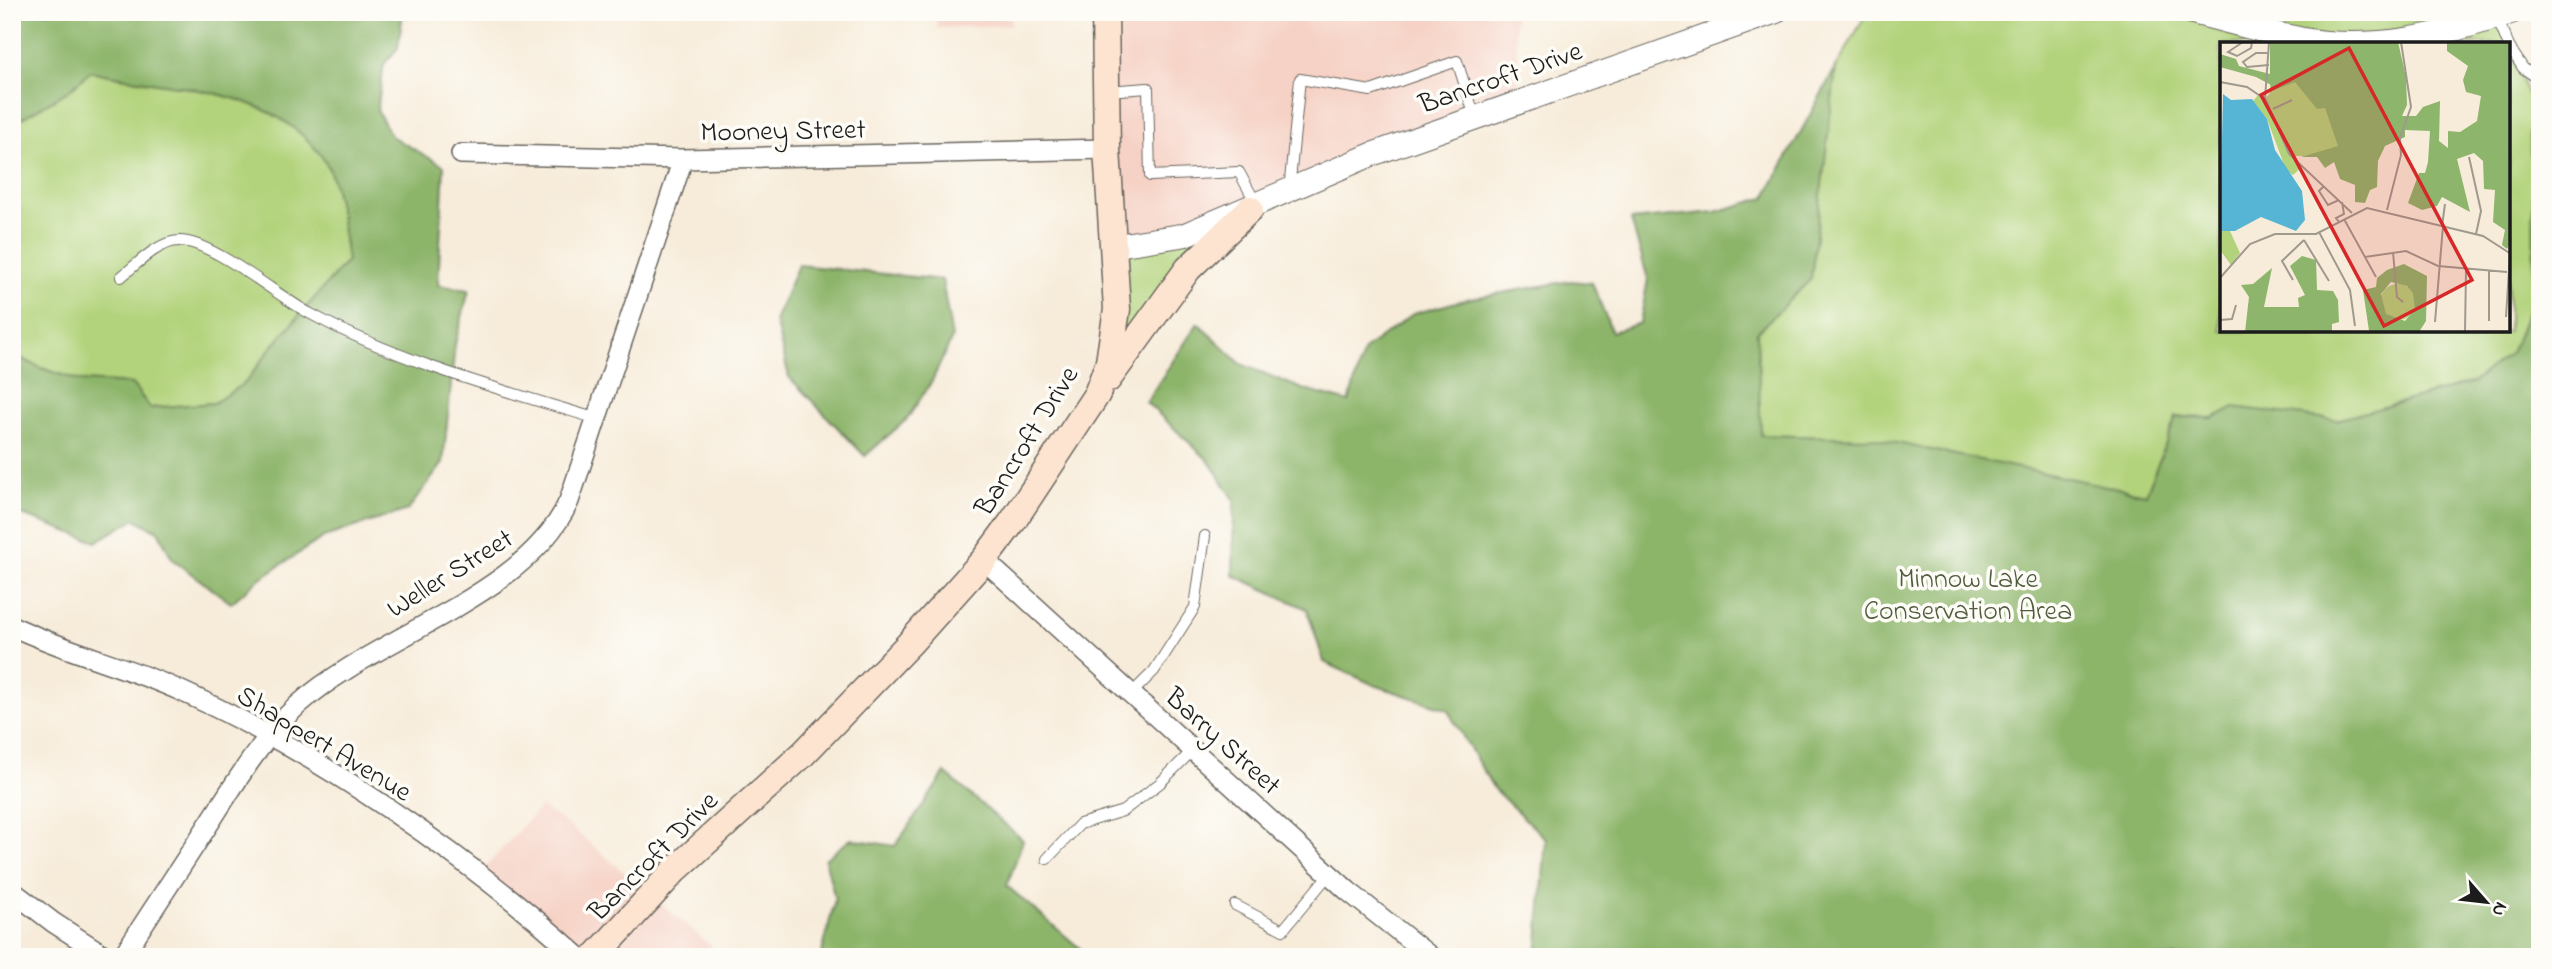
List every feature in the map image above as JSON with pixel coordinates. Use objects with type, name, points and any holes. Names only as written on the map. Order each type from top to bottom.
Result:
[{"type":"main road","points":[[1105,12],[1108,149],[1114,246]]},
{"type":"main road","points":[[1097,394],[1188,269],[1254,207]]},
{"type":"main road","name":"Bancroft Drive","points":[[595,957],[675,870],[803,754],[909,644],[984,560],[1013,521],[1097,394],[1109,362],[1117,309],[1114,246]]},
{"type":"street","name":"Bancroft Drive","points":[[1114,246],[1184,235],[1373,154],[1775,12]]},
{"type":"street","points":[[2191,12],[2302,40],[2352,42]]},
{"type":"street","points":[[2384,42],[2450,32],[2504,15]]},
{"type":"street","name":"Mooney Street","points":[[461,154],[683,159],[1108,149]]},
{"type":"street","name":"Weller Street","points":[[122,957],[246,768],[295,708],[345,668],[489,586],[529,559],[560,521],[683,159]]},
{"type":"street","name":"Barry Street","points":[[984,560],[1330,873],[1431,957]]},
{"type":"street","name":"Shappert Avenue","points":[[12,626],[181,691],[271,736],[429,839],[529,914],[579,957]]},
{"type":"street","points":[[12,891],[46,918],[107,957]]},
{"type":"lane","points":[[2504,15],[2508,42]]},
{"type":"lane","points":[[2510,47],[2524,68],[2540,80]]},
{"type":"lane","points":[[1289,191],[1300,79],[1371,91],[1457,61],[1476,118]]},
{"type":"lane","points":[[1106,91],[1148,88],[1150,176],[1238,172],[1254,207]]},
{"type":"lane","points":[[121,277],[150,254],[176,241],[189,242],[243,270],[310,314],[370,341],[433,365],[594,418]]},
{"type":"lane","points":[[1131,694],[1154,671],[1195,607],[1205,536]]},
{"type":"lane","points":[[1047,859],[1080,824],[1123,811],[1160,783],[1193,750]]},
{"type":"lane","points":[[1235,905],[1283,930],[1330,873]]},
{"type":"shaded area","points":[[937,12],[1011,12],[1011,25],[937,28]]},
{"type":"shaded area","points":[[1107,12],[1514,12],[1520,104],[1115,248]]},
{"type":"shaded area","points":[[541,806],[572,828],[724,957],[581,957],[479,874]]},
{"type":"green space","points":[[12,12],[403,12],[398,48],[384,64],[377,110],[391,136],[444,166],[438,285],[469,290],[455,344],[443,463],[408,510],[324,537],[259,579],[231,603],[173,560],[158,531],[135,519],[96,542],[14,512],[12,354],[41,368],[80,381],[132,384],[150,408],[214,403],[246,382],[271,348],[347,261],[336,194],[325,161],[303,136],[278,117],[249,104],[219,94],[91,71],[68,91],[12,124]]},
{"type":"green space","name":"Minnow Lake Conservation Area","points":[[1867,12],[2516,12],[2499,19],[2508,42],[2220,42],[2220,332],[2510,332],[2510,48],[2527,94],[2540,100],[2540,957],[1477,748],[1765,198]]},
{"type":"green space","name":"Minnow Lake Conservation Area","points":[[1836,67],[1811,279],[1757,332],[1761,435],[1873,438],[2146,494],[2176,417],[2213,418],[2234,407],[2337,420],[2473,382],[2512,351],[2534,294],[2533,177],[2529,139],[2532,107],[2540,111],[2540,957],[1537,957],[1546,839],[1494,789],[1447,709],[1374,685],[1324,662],[1307,609],[1233,575],[1234,499],[1208,460],[1146,402],[1198,323],[1241,364],[1305,390],[1349,402],[1364,350],[1413,314],[1467,299],[1570,281],[1592,283],[1612,332],[1640,323],[1648,279],[1631,220],[1715,212],[1765,198]]},
{"type":"green space","points":[[91,71],[218,94],[249,104],[277,117],[303,136],[325,161],[329,170],[339,209],[347,261],[271,348],[246,382],[214,403],[150,408],[132,384],[80,381],[41,368],[12,354],[12,124],[68,91]]},
{"type":"green space","points":[[1251,209],[1111,363],[1115,248]]},
{"type":"green space","points":[[798,265],[942,280],[952,338],[932,381],[907,419],[865,456],[789,377],[775,320]]},
{"type":"green space","points":[[945,773],[1023,840],[1007,886],[1090,957],[821,957],[835,899],[825,859],[851,839],[895,846]]}]
